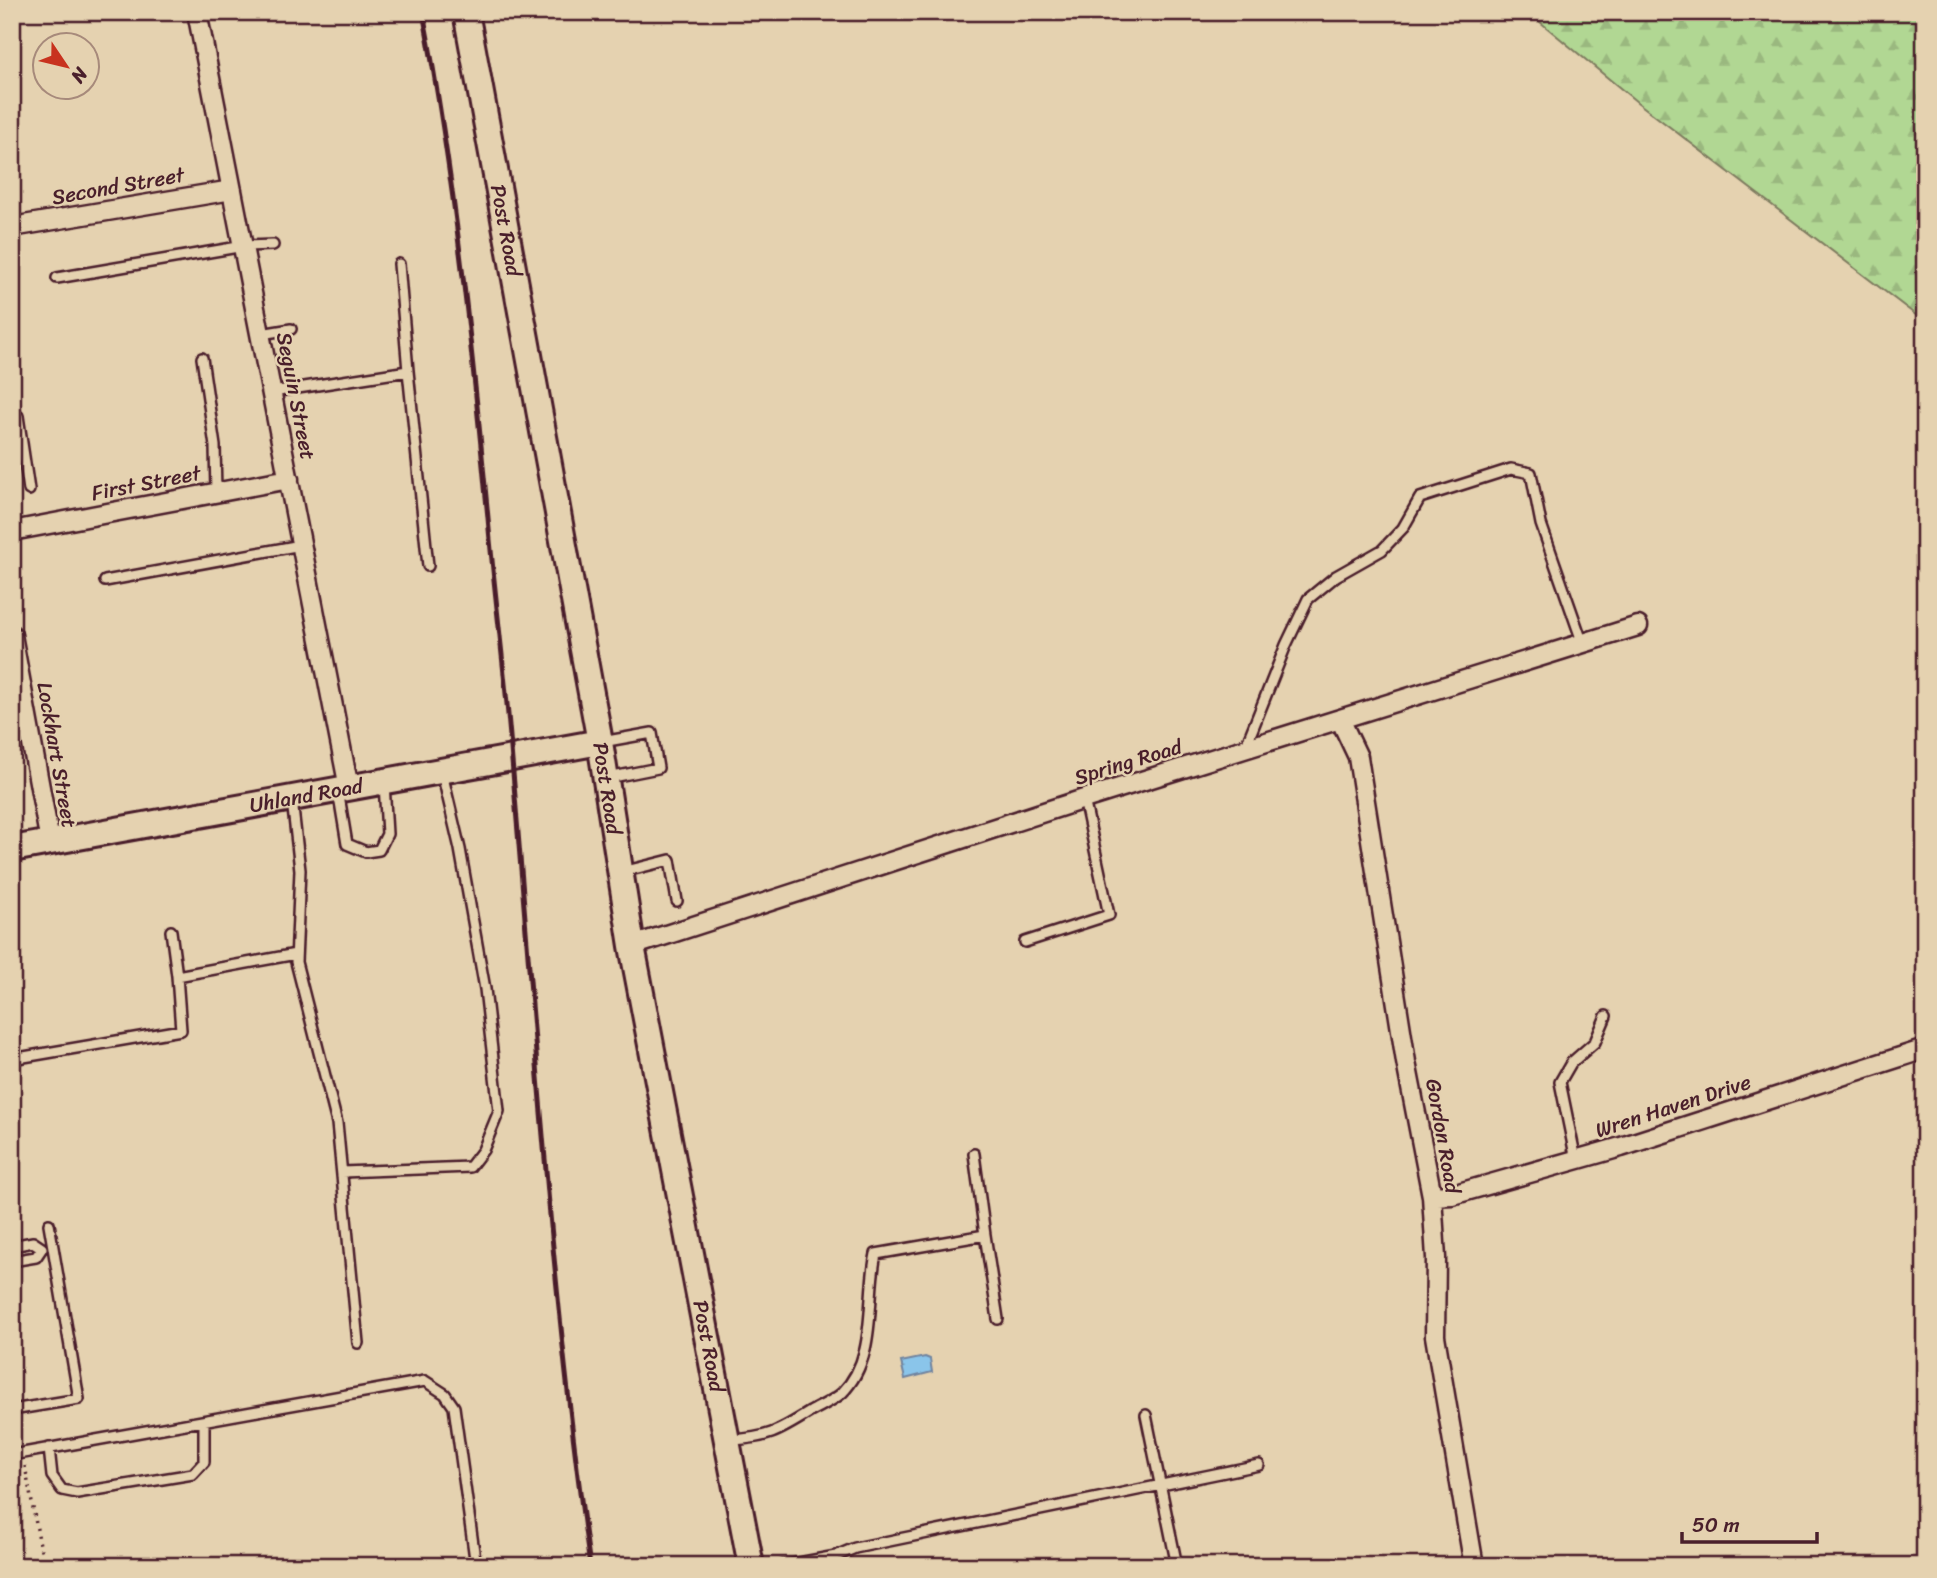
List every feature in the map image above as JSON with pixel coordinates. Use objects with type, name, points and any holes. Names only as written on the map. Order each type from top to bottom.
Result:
[{"type":"street","name":"Seguin Street","points":[[197,12],[302,545],[344,789]]},
{"type":"street","name":"Post Road","points":[[466,12],[600,742],[632,946],[751,1566]]},
{"type":"street","name":"Second Street","points":[[12,227],[232,190]]},
{"type":"street","name":"First Street","points":[[12,531],[289,479]]},
{"type":"street","name":"Spring Road","points":[[632,946],[1084,799],[1638,626]]},
{"type":"street","name":"Lockhart Street","points":[[12,635],[50,842]]},
{"type":"street","name":"Gordon Road","points":[[1340,719],[1358,757],[1406,1062],[1432,1196],[1435,1336],[1474,1566]]},
{"type":"street","name":"Uhland Road","points":[[12,849],[600,742]]},
{"type":"street","name":"Wren Haven Drive","points":[[1432,1196],[1452,1195],[1576,1160],[1925,1049]]},
{"type":"lane","points":[[57,278],[244,246],[273,245]]},
{"type":"lane","points":[[399,264],[428,566]]},
{"type":"lane","points":[[261,334],[291,328]]},
{"type":"lane","points":[[202,358],[215,446],[216,493]]},
{"type":"lane","points":[[272,392],[408,371]]},
{"type":"lane","points":[[12,414],[18,415],[29,490]]},
{"type":"lane","points":[[1244,751],[1286,645],[1308,599],[1336,576],[1382,550],[1403,528],[1420,498],[1449,487],[1511,469],[1531,473],[1541,524],[1583,644]]},
{"type":"lane","points":[[104,581],[302,545]]},
{"type":"lane","points":[[600,742],[652,733],[658,768],[606,778]]},
{"type":"lane","points":[[342,1172],[470,1167],[483,1150],[499,1111],[485,989],[460,849],[441,771]]},
{"type":"lane","points":[[344,789],[347,844],[366,852],[379,850],[387,834],[384,782]]},
{"type":"lane","points":[[292,799],[300,870],[296,954],[337,1123],[358,1343]]},
{"type":"lane","points":[[1025,942],[1109,915],[1084,799]]},
{"type":"lane","points":[[620,873],[670,860],[677,901]]},
{"type":"lane","points":[[12,1059],[181,1030],[171,930]]},
{"type":"lane","points":[[177,976],[296,954]]},
{"type":"lane","points":[[1576,1160],[1560,1082],[1571,1063],[1595,1042],[1606,1016]]},
{"type":"lane","points":[[974,1154],[998,1319]]},
{"type":"lane","points":[[12,1410],[79,1399],[48,1247],[49,1224]]},
{"type":"lane","points":[[728,1440],[765,1438],[840,1395],[853,1380],[864,1352],[871,1314],[870,1281],[876,1254],[985,1235]]},
{"type":"lane","points":[[12,1246],[33,1242],[48,1247]]},
{"type":"lane","points":[[12,1261],[36,1257],[48,1247]]},
{"type":"lane","points":[[12,1455],[425,1381],[446,1394],[454,1407],[476,1566]]},
{"type":"lane","points":[[1146,1415],[1177,1566]]},
{"type":"lane","points":[[49,1448],[52,1476],[62,1490],[77,1493],[193,1474],[204,1462],[204,1421]]},
{"type":"lane","points":[[782,1566],[837,1561],[855,1548],[1259,1465]]},
{"type":"path","points":[[19,1467],[26,1465],[44,1566]]},
{"type":"green space","points":[[1528,12],[1925,12],[1925,322],[1637,102]]},
{"type":"water","points":[[925,1357],[930,1359],[932,1372],[905,1379],[901,1362]]},
{"type":"railway","points":[[423,12],[444,138],[469,328],[510,731],[555,1265],[590,1566]]}]
